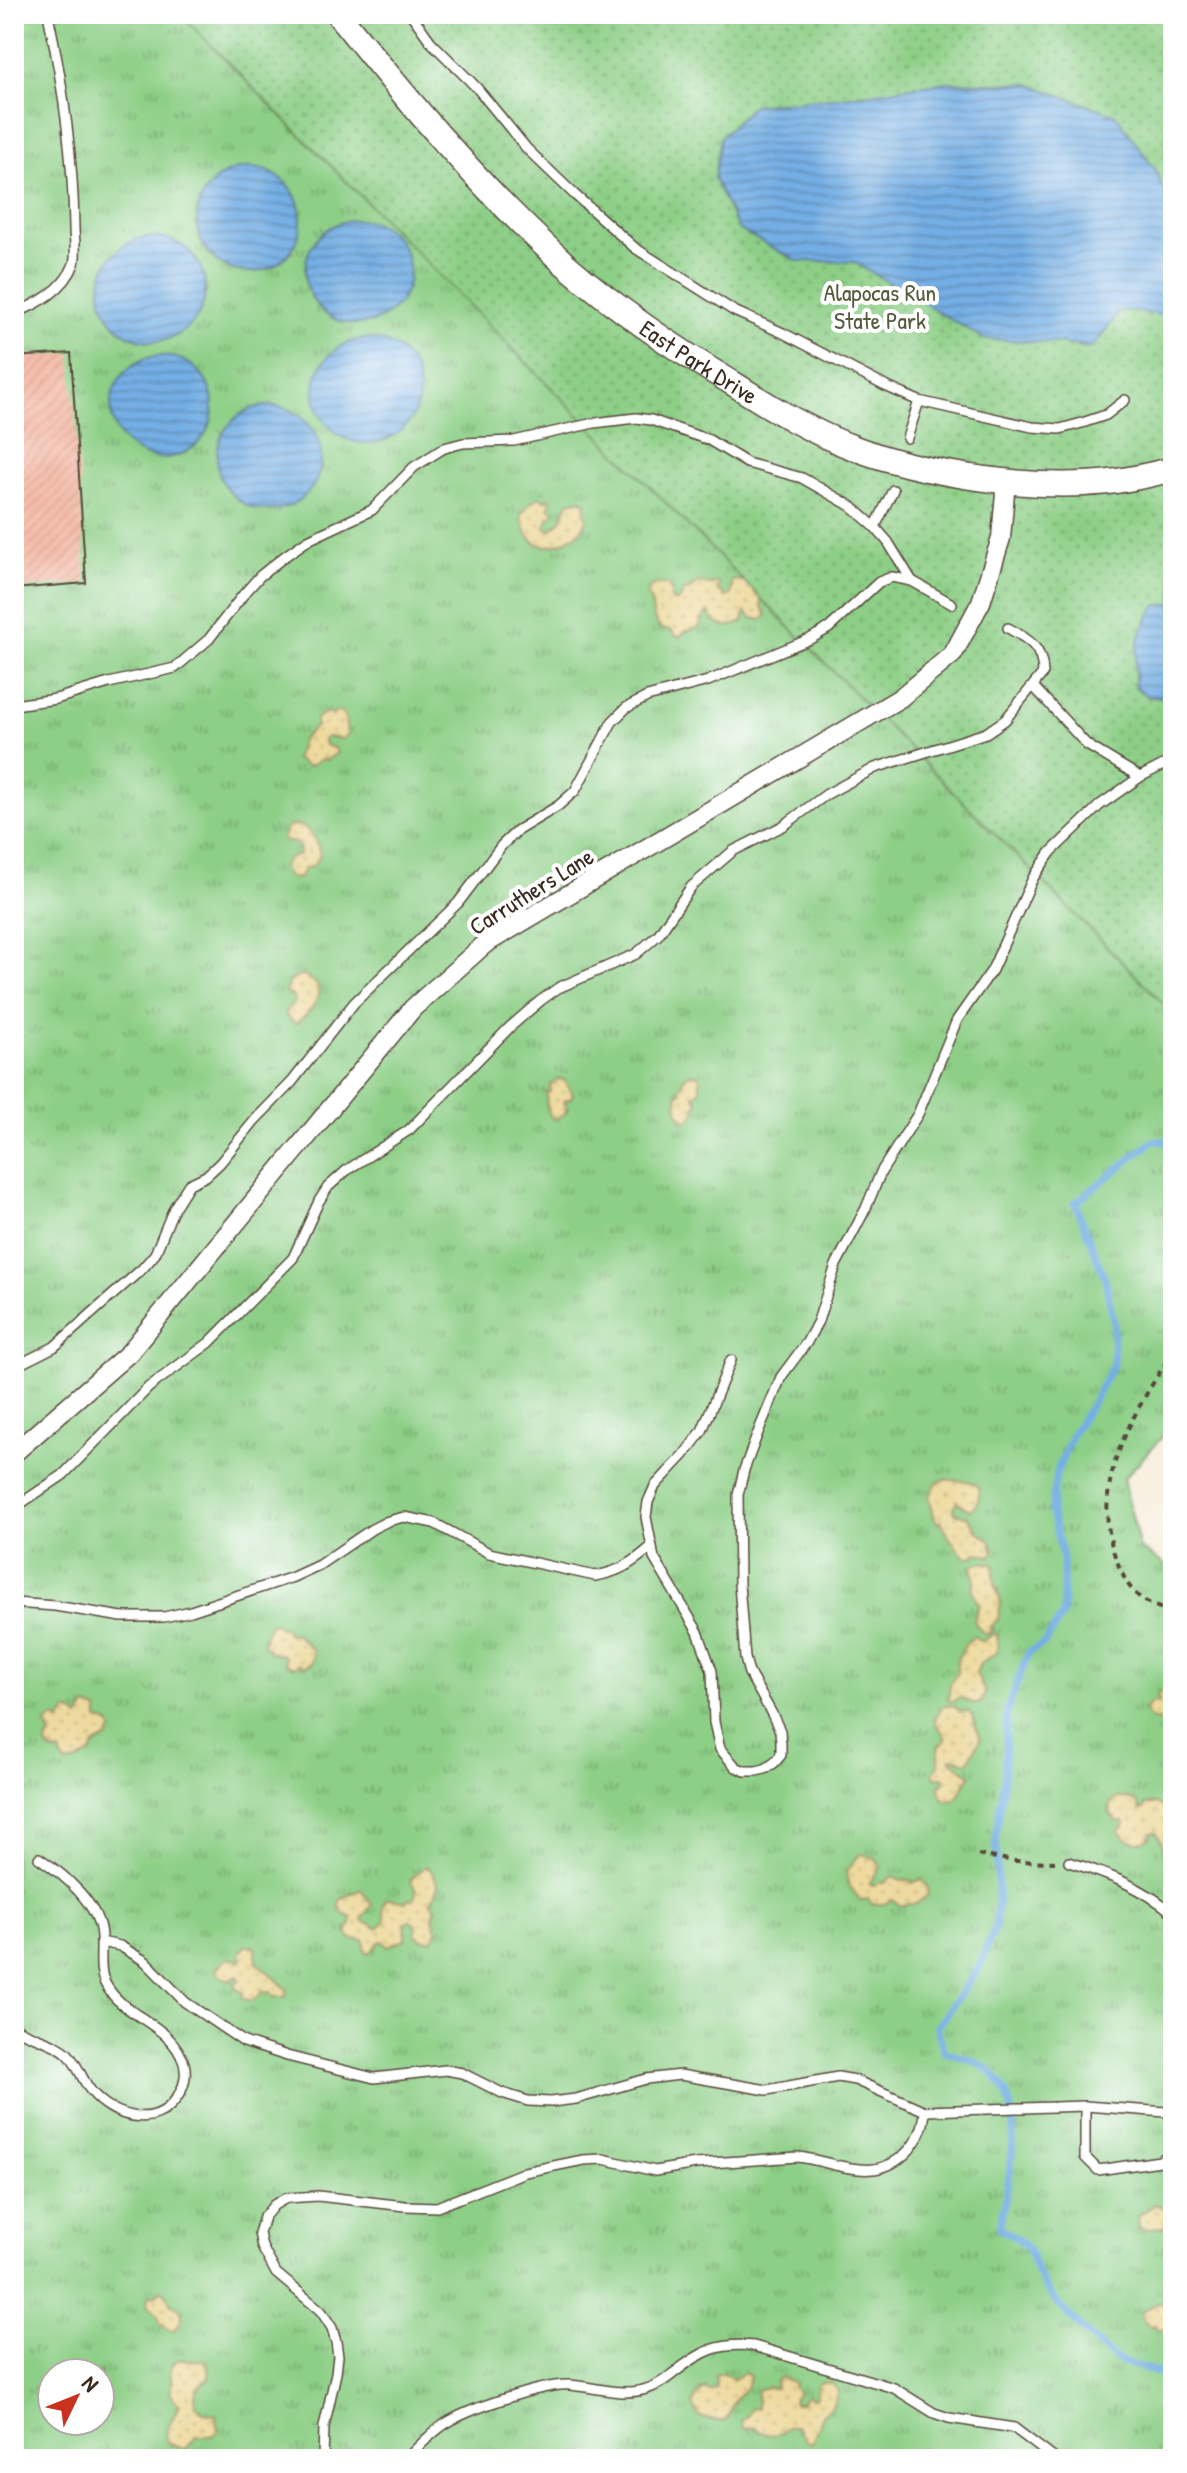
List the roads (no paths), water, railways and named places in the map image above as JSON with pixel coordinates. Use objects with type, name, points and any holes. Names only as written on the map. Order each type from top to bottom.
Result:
[{"type":"street","name":"East Park Drive","points":[[338,14],[403,94],[497,199],[594,288],[680,352],[810,429],[906,464],[1006,481],[1083,484],[1133,479],[1173,469]]},
{"type":"street","name":"Carruthers Lane","points":[[14,1453],[129,1353],[413,1008],[485,944],[900,698],[953,654],[981,602],[1001,538],[1006,481]]},
{"type":"lane","points":[[14,313],[32,307],[57,290],[74,263],[73,182],[59,66],[48,14]]},
{"type":"lane","points":[[411,14],[431,42],[477,88],[527,149],[635,248],[734,311],[919,401],[1032,427],[1060,429],[1106,415],[1125,400]]},
{"type":"lane","points":[[907,438],[919,401]]},
{"type":"lane","points":[[14,705],[56,699],[175,668],[209,639],[260,576],[308,540],[372,510],[428,456],[444,448],[463,443],[514,441],[594,423],[636,418],[651,420],[709,440],[747,463],[802,478],[851,506],[875,527],[912,581]]},
{"type":"lane","points":[[875,527],[893,490]]},
{"type":"lane","points":[[14,1367],[54,1347],[143,1268],[155,1254],[180,1195],[189,1184],[206,1176],[220,1163],[255,1120],[292,1082],[354,1003],[458,903],[502,845],[518,830],[558,806],[575,791],[612,722],[626,708],[647,697],[708,681],[810,639],[829,628],[879,582],[892,577],[912,581],[952,604]]},
{"type":"lane","points":[[14,1508],[63,1475],[149,1387],[209,1343],[293,1258],[328,1187],[347,1170],[409,1130],[510,1027],[540,1001],[558,988],[636,954],[658,935],[691,887],[733,851],[783,826],[827,794],[875,768],[986,733],[1005,720],[1043,673],[1040,652],[1023,636],[1008,628]]},
{"type":"lane","points":[[1033,686],[1087,745],[1140,777]]},
{"type":"lane","points":[[731,1360],[702,1431],[655,1486],[646,1517],[654,1558],[698,1632],[712,1671],[714,1722],[720,1749],[736,1767],[745,1771],[765,1769],[781,1755],[780,1731],[749,1673],[745,1658],[737,1526],[738,1495],[744,1470],[781,1377],[818,1321],[836,1265],[881,1172],[918,1114],[957,1020],[992,970],[1043,862],[1100,805],[1140,777],[1173,760]]},
{"type":"lane","points":[[14,1603],[122,1617],[164,1617],[293,1577],[319,1565],[372,1529],[404,1517],[434,1523],[489,1553],[595,1576],[629,1566],[652,1546]]},
{"type":"lane","points":[[14,2027],[64,2051],[92,2093],[119,2112],[141,2119],[149,2118],[165,2111],[181,2092],[185,2078],[181,2056],[174,2044],[106,1986],[101,1971],[97,1920],[75,1886],[39,1858]]},
{"type":"lane","points":[[1069,1862],[1129,1884],[1153,1896],[1173,1913]]},
{"type":"lane","points":[[101,1942],[120,1946],[145,1961],[185,2002],[244,2042],[364,2076],[384,2077],[446,2070],[462,2073],[502,2093],[528,2101],[551,2102],[576,2099],[663,2077],[692,2077],[767,2090],[838,2077],[855,2080],[925,2111],[1085,2106],[1166,2112],[1173,2116]]},
{"type":"lane","points":[[1085,2106],[1085,2157],[1098,2170],[1160,2161],[1173,2152]]},
{"type":"lane","points":[[323,2459],[324,2427],[338,2356],[336,2342],[332,2328],[321,2311],[276,2273],[268,2262],[259,2233],[264,2217],[274,2205],[286,2198],[318,2196],[437,2207],[525,2172],[603,2159],[655,2171],[712,2162],[798,2157],[858,2170],[877,2169],[894,2164],[917,2140],[925,2123],[925,2111]]},
{"type":"lane","points":[[406,2459],[445,2424],[511,2396],[568,2385],[629,2393],[646,2390],[702,2352],[735,2344],[754,2346],[894,2388],[934,2413],[949,2418],[1014,2428],[1055,2459]]},
{"type":"water","points":[[945,82],[1029,84],[1116,115],[1156,171],[1163,189],[1173,199],[1173,319],[1121,310],[1092,348],[984,339],[854,262],[797,261],[738,229],[714,179],[720,138],[753,105],[843,97]]},
{"type":"water","points":[[249,168],[269,172],[286,183],[297,200],[301,220],[297,240],[286,257],[269,268],[249,272],[229,268],[212,257],[201,240],[197,220],[201,200],[212,183],[229,172]]},
{"type":"water","points":[[357,220],[377,224],[394,235],[405,252],[409,272],[405,292],[394,309],[377,320],[357,324],[337,320],[320,309],[309,292],[305,272],[309,252],[320,235],[337,224]]},
{"type":"water","points":[[153,237],[173,241],[190,252],[201,269],[205,289],[201,309],[190,326],[173,337],[153,341],[133,337],[116,326],[105,309],[101,289],[105,269],[116,252],[133,241]]},
{"type":"water","points":[[367,339],[387,343],[404,354],[415,371],[419,391],[415,411],[404,428],[387,439],[367,443],[347,439],[330,428],[319,411],[315,391],[319,371],[330,354],[347,343]]},
{"type":"water","points":[[162,356],[181,360],[198,371],[209,388],[213,407],[209,426],[198,443],[181,454],[162,458],[143,454],[126,443],[115,426],[111,407],[115,388],[126,371],[143,360]]},
{"type":"water","points":[[269,406],[289,410],[306,421],[317,438],[321,458],[317,478],[306,495],[289,506],[269,510],[249,506],[232,495],[221,478],[217,458],[221,438],[232,421],[249,410]]},
{"type":"water","points":[[1173,603],[1173,671],[1168,676],[1167,696],[1149,697],[1135,687],[1138,644],[1156,606]]},
{"type":"waterway","points":[[1173,1141],[1153,1141],[1075,1203],[1105,1278],[1114,1324],[1113,1365],[1073,1432],[1056,1474],[1051,1512],[1063,1559],[1063,1614],[1045,1643],[1029,1652],[1007,1710],[1004,1778],[996,1835],[998,1894],[995,1928],[978,1969],[937,2027],[944,2052],[971,2060],[989,2070],[1005,2090],[1011,2108],[1013,2149],[999,2229],[1027,2248],[1047,2290],[1069,2316],[1113,2357],[1173,2376]]},
{"type":"park label","name":"Alapocas Run State Park","points":[[880,306]]}]
